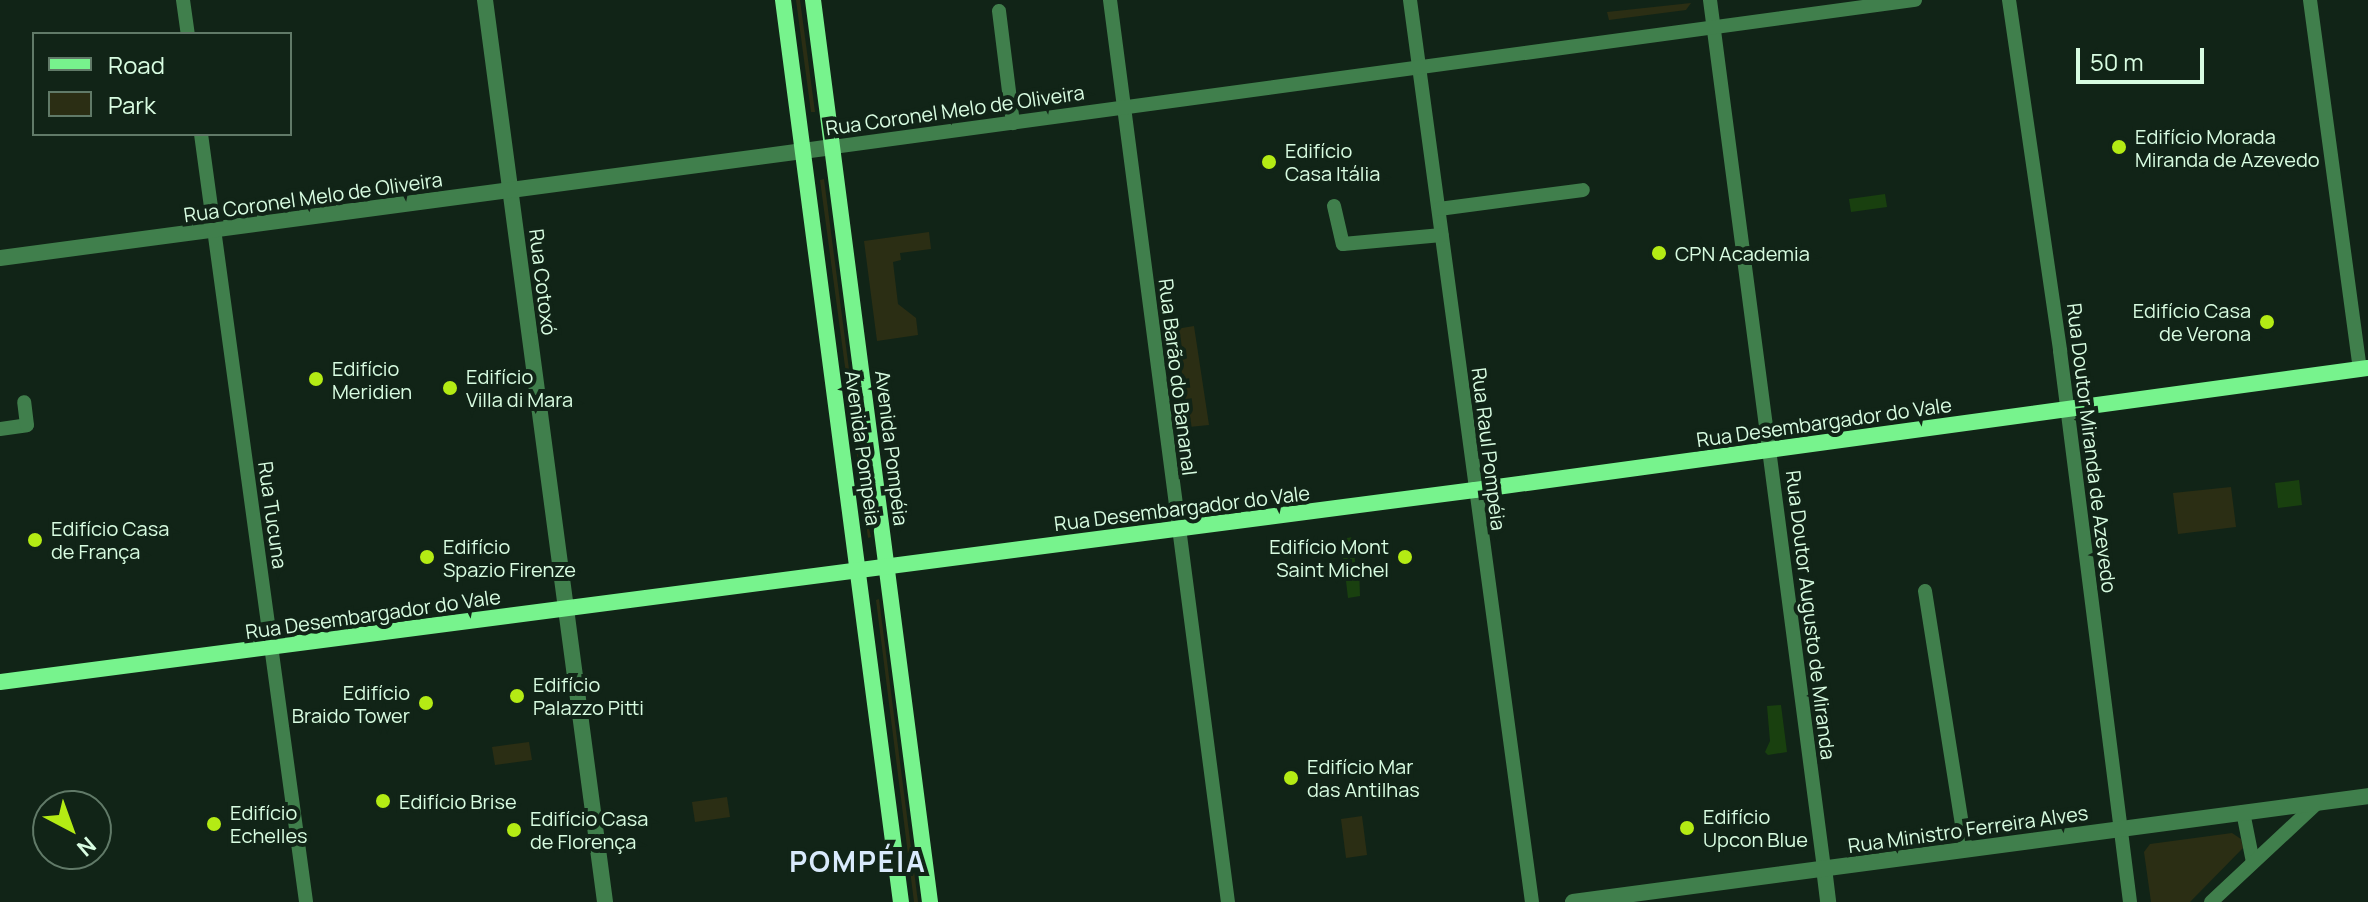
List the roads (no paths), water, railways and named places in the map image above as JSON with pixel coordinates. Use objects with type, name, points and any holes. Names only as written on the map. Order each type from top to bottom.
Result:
[{"type":"main road","name":"Avenida Pompeia","points":[[783,0],[901,902]]},
{"type":"main road","name":"Avenida Pompéia","points":[[813,0],[930,902]]},
{"type":"main road","name":"Rua Desembargador do Vale","points":[[0,682],[1475,490],[2364,369]]},
{"type":"street","points":[[183,0],[188,32]]},
{"type":"street","name":"Rua Cotoxó","points":[[485,0],[605,902]]},
{"type":"street","name":"Rua Barão do Bananal","points":[[1110,0],[1228,902]]},
{"type":"street","name":"Rua Raul Pompéia","points":[[1410,0],[1532,902]]},
{"type":"street","name":"Rua Doutor Augusto de Miranda","points":[[1710,0],[1828,902]]},
{"type":"street","name":"Rua Coronel Melo de Oliveira","points":[[0,258],[1915,0]]},
{"type":"street","name":"Rua Doutor Miranda de Azevedo","points":[[2009,0],[2068,409],[2130,902]]},
{"type":"street","points":[[2310,0],[2364,369]]},
{"type":"street","points":[[999,11],[1013,123]]},
{"type":"street","name":"Rua Tucuna","points":[[201,136],[306,902]]},
{"type":"street","points":[[1439,209],[1583,190]]},
{"type":"street","points":[[1334,206],[1343,244],[1442,235]]},
{"type":"street","points":[[0,429],[27,425],[24,402]]},
{"type":"street","points":[[1925,591],[1966,849]]},
{"type":"street","name":"Rua Ministro Ferreira Alves","points":[[1573,902],[2368,796]]},
{"type":"street","points":[[2211,902],[2317,803]]},
{"type":"street","points":[[2243,812],[2253,862]]},
{"type":"place","name":"Edifício Morada Miranda de Azevedo","points":[[2119,147]]},
{"type":"place","name":"Edifício Casa Itália","points":[[1269,162]]},
{"type":"place","name":"CPN Academia","points":[[1659,253]]},
{"type":"place","name":"Edifício Casa de Verona","points":[[2267,322]]},
{"type":"place","name":"Edifício Meridien","points":[[316,379]]},
{"type":"place","name":"Edifício Villa di Mara","points":[[450,388]]},
{"type":"place","name":"Edifício Casa de França","points":[[35,540]]},
{"type":"place","name":"Edifício Spazio Firenze","points":[[427,557]]},
{"type":"place","name":"Edifício Mont Saint Michel","points":[[1405,557]]},
{"type":"place","name":"Edifício Palazzo Pitti","points":[[517,696]]},
{"type":"place","name":"Edifício Braido Tower","points":[[426,703]]},
{"type":"place","name":"Edifício Mar das Antilhas","points":[[1291,778]]},
{"type":"place","name":"Edifício Brise","points":[[383,801]]},
{"type":"place","name":"Edifício Echelles","points":[[214,824]]},
{"type":"place","name":"Edifício Upcon Blue","points":[[1687,828]]},
{"type":"place","name":"Edifício Casa de Florença","points":[[514,830]]},
{"type":"district","name":"POMPÉIA","points":[[858,861]]}]
